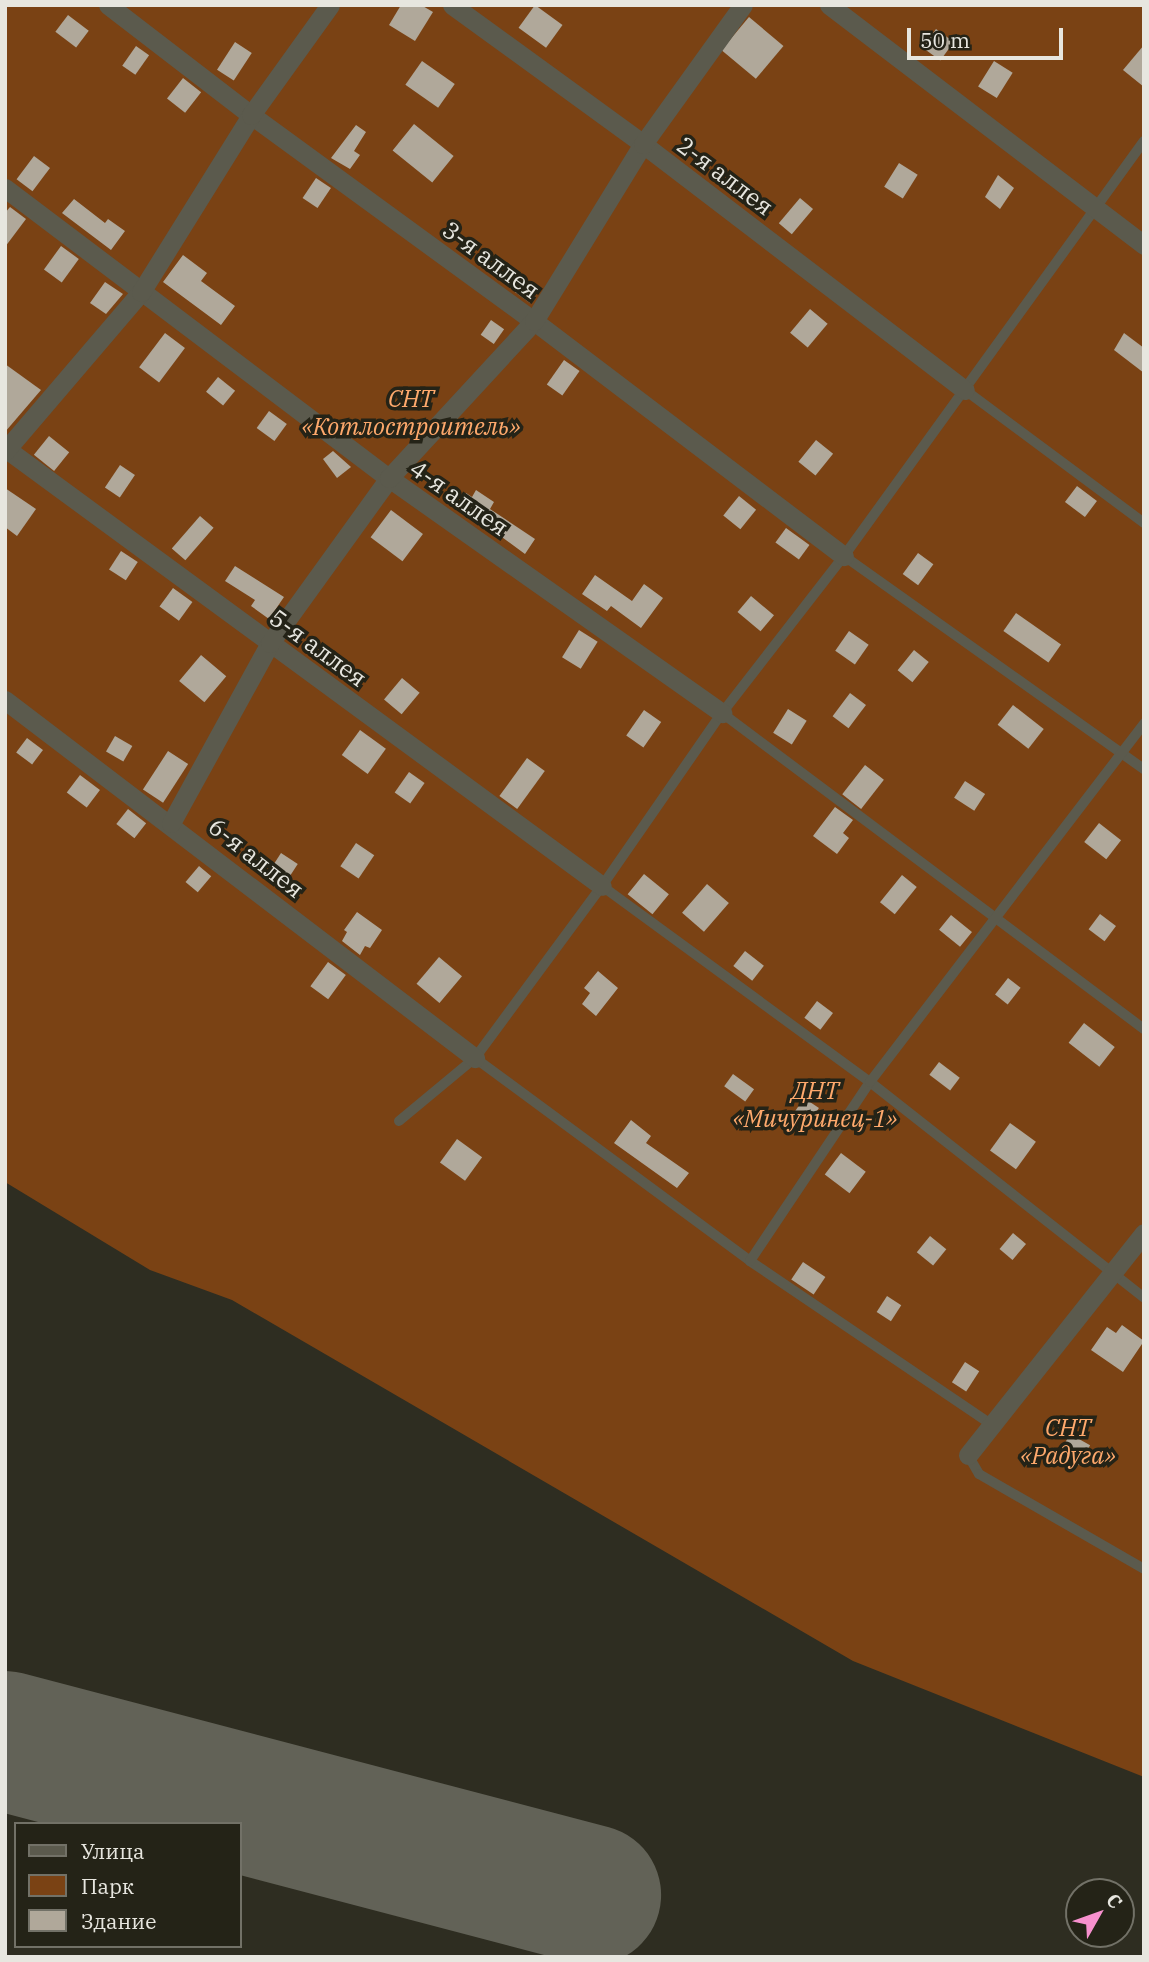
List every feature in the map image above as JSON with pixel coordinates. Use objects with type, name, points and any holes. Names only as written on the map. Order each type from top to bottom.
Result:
[{"type":"street","name":"3-я аллея","points":[[108,5],[251,115],[534,321],[844,556]]},
{"type":"street","points":[[6,450],[141,292],[251,115],[330,5]]},
{"type":"street","name":"2-я аллея","points":[[452,5],[643,144],[965,390]]},
{"type":"street","points":[[171,823],[270,643],[389,478],[534,321],[643,144],[743,5]]},
{"type":"street","points":[[829,5],[1144,246]]},
{"type":"street","name":"4-я аллея","points":[[5,188],[389,478],[722,713]]},
{"type":"street","name":"5-я аллея","points":[[6,450],[602,886]]},
{"type":"street","name":"6-я аллея","points":[[5,700],[171,823],[475,1058]]},
{"type":"street","points":[[968,1455],[1144,1233]]},
{"type":"lane","points":[[400,1121],[475,1058],[602,886],[722,713],[844,556],[1144,141]]},
{"type":"lane","points":[[965,390],[1144,523]]},
{"type":"lane","points":[[844,556],[1144,769]]},
{"type":"lane","points":[[722,713],[1144,1029]]},
{"type":"lane","points":[[750,1261],[870,1082],[1144,723]]},
{"type":"lane","points":[[602,886],[870,1082],[1111,1275],[1144,1298]]},
{"type":"lane","points":[[475,1058],[750,1261],[991,1424]]},
{"type":"lane","points":[[968,1455],[979,1474],[1144,1569]]},
{"type":"green space","points":[[5,5],[1144,5],[1144,1777],[853,1661],[232,1300],[150,1270],[5,1182]]},
{"type":"building","points":[[401,5],[421,5],[433,12],[415,41],[389,25]]},
{"type":"building","points":[[535,5],[563,25],[546,48],[519,28]]},
{"type":"building","points":[[68,15],[89,31],[76,47],[55,32]]},
{"type":"building","points":[[749,17],[783,46],[756,79],[721,50]]},
{"type":"building","points":[[936,29],[954,42],[940,61],[922,48]]},
{"type":"building","points":[[235,42],[252,53],[234,81],[217,70]]},
{"type":"building","points":[[1144,45],[1144,87],[1123,70]]},
{"type":"building","points":[[136,46],[149,55],[135,75],[122,66]]},
{"type":"building","points":[[422,61],[455,84],[438,108],[405,85]]},
{"type":"building","points":[[994,61],[1013,73],[997,98],[978,86]]},
{"type":"building","points":[[183,78],[201,92],[185,113],[167,98]]},
{"type":"building","points":[[414,124],[454,156],[432,183],[393,150]]},
{"type":"building","points":[[356,125],[366,132],[354,151],[360,155],[350,169],[331,158]]},
{"type":"building","points":[[34,156],[50,168],[33,191],[17,179]]},
{"type":"building","points":[[899,163],[918,175],[903,198],[884,187]]},
{"type":"building","points":[[998,175],[1014,188],[1000,209],[985,197]]},
{"type":"building","points":[[316,178],[331,188],[318,208],[303,198]]},
{"type":"building","points":[[800,198],[813,209],[792,234],[779,223]]},
{"type":"building","points":[[74,199],[105,223],[108,219],[125,231],[111,250],[62,213]]},
{"type":"building","points":[[10,207],[26,219],[5,247],[5,213]]},
{"type":"building","points":[[61,246],[79,259],[62,282],[44,269]]},
{"type":"building","points":[[183,255],[207,273],[201,281],[235,306],[221,325],[163,282]]},
{"type":"building","points":[[525,280],[538,291],[530,303],[515,292]]},
{"type":"building","points":[[105,282],[123,294],[106,314],[90,303]]},
{"type":"building","points":[[810,309],[828,324],[808,348],[790,333]]},
{"type":"building","points":[[491,320],[504,329],[494,344],[481,335]]},
{"type":"building","points":[[165,333],[185,348],[159,382],[139,367]]},
{"type":"building","points":[[1124,333],[1144,348],[1144,373],[1114,350]]},
{"type":"building","points":[[564,360],[580,371],[562,395],[547,385]]},
{"type":"building","points":[[5,364],[41,390],[5,432]]},
{"type":"building","points":[[218,377],[235,391],[223,406],[206,392]]},
{"type":"building","points":[[269,411],[287,424],[274,441],[257,428]]},
{"type":"building","points":[[49,436],[69,452],[54,471],[34,455]]},
{"type":"building","points":[[816,440],[833,454],[815,476],[798,462]]},
{"type":"building","points":[[333,451],[351,467],[337,478],[323,459]]},
{"type":"building","points":[[120,465],[135,475],[120,497],[105,487]]},
{"type":"building","points":[[1077,486],[1097,501],[1085,517],[1065,502]]},
{"type":"building","points":[[5,488],[36,509],[17,536],[5,527]]},
{"type":"building","points":[[476,490],[494,502],[490,509],[535,539],[525,554],[458,505],[466,493],[472,497]]},
{"type":"building","points":[[739,496],[756,510],[740,529],[723,515]]},
{"type":"building","points":[[391,510],[423,534],[402,561],[371,537]]},
{"type":"building","points":[[200,516],[214,528],[185,560],[172,548]]},
{"type":"building","points":[[786,528],[809,545],[799,560],[775,543]]},
{"type":"building","points":[[121,551],[138,562],[126,580],[109,569]]},
{"type":"building","points":[[918,553],[933,564],[918,585],[903,574]]},
{"type":"building","points":[[235,566],[284,597],[269,619],[251,606],[255,600],[225,581]]},
{"type":"building","points":[[595,575],[632,601],[644,584],[663,598],[641,628],[611,606],[607,611],[582,594]]},
{"type":"building","points":[[173,588],[192,602],[179,621],[159,607]]},
{"type":"building","points":[[751,596],[774,615],[760,631],[738,612]]},
{"type":"building","points":[[1016,613],[1061,645],[1048,663],[1003,631]]},
{"type":"building","points":[[579,630],[598,642],[581,669],[562,657]]},
{"type":"building","points":[[849,631],[869,645],[855,664],[835,651]]},
{"type":"building","points":[[914,650],[929,662],[912,682],[898,670]]},
{"type":"building","points":[[201,655],[226,676],[204,702],[179,681]]},
{"type":"building","points":[[402,678],[420,693],[402,714],[384,699]]},
{"type":"building","points":[[850,693],[866,705],[849,728],[833,716]]},
{"type":"building","points":[[1013,705],[1044,729],[1028,749],[998,725]]},
{"type":"building","points":[[788,709],[807,721],[792,744],[773,733]]},
{"type":"building","points":[[644,710],[661,722],[643,747],[626,735]]},
{"type":"building","points":[[360,730],[386,749],[368,774],[342,755]]},
{"type":"building","points":[[115,736],[132,746],[123,762],[106,752]]},
{"type":"building","points":[[27,738],[43,750],[32,764],[16,752]]},
{"type":"building","points":[[168,751],[188,764],[163,803],[143,790]]},
{"type":"building","points":[[527,758],[545,771],[517,809],[499,796]]},
{"type":"building","points":[[865,765],[884,780],[861,809],[842,794]]},
{"type":"building","points":[[409,772],[425,783],[410,803],[395,792]]},
{"type":"building","points":[[80,775],[100,790],[87,808],[67,793]]},
{"type":"building","points":[[965,781],[985,794],[974,811],[954,798]]},
{"type":"building","points":[[835,807],[853,820],[843,833],[849,838],[837,854],[813,836]]},
{"type":"building","points":[[128,809],[146,823],[134,838],[116,824]]},
{"type":"building","points":[[1099,823],[1121,840],[1106,859],[1084,842]]},
{"type":"building","points":[[356,843],[374,855],[359,879],[340,866]]},
{"type":"building","points":[[281,853],[298,864],[281,889],[265,878]]},
{"type":"building","points":[[199,866],[211,876],[198,892],[186,882]]},
{"type":"building","points":[[644,874],[669,894],[653,914],[628,894]]},
{"type":"building","points":[[902,875],[917,887],[895,914],[880,902]]},
{"type":"building","points":[[707,884],[729,903],[704,932],[682,913]]},
{"type":"building","points":[[357,912],[382,930],[370,948],[365,946],[360,955],[342,941],[347,932],[344,930]]},
{"type":"building","points":[[1100,914],[1116,926],[1105,941],[1089,929]]},
{"type":"building","points":[[951,915],[972,932],[960,947],[939,930]]},
{"type":"building","points":[[745,951],[764,966],[752,981],[733,966]]},
{"type":"building","points":[[439,957],[462,976],[439,1003],[417,984]]},
{"type":"building","points":[[328,962],[346,975],[328,999],[310,986]]},
{"type":"building","points":[[598,971],[618,988],[596,1016],[582,1004],[590,993],[584,988]]},
{"type":"building","points":[[1008,978],[1021,988],[1008,1004],[995,995]]},
{"type":"building","points":[[817,1001],[833,1013],[820,1030],[804,1018]]},
{"type":"building","points":[[1084,1023],[1115,1047],[1099,1067],[1069,1043]]},
{"type":"building","points":[[939,1062],[960,1078],[950,1090],[929,1075]]},
{"type":"building","points":[[733,1074],[754,1089],[745,1101],[724,1086]]},
{"type":"building","points":[[804,1098],[819,1108],[808,1124],[793,1114]]},
{"type":"building","points":[[631,1120],[651,1136],[646,1143],[689,1173],[677,1188],[614,1143]]},
{"type":"building","points":[[1010,1123],[1036,1142],[1016,1169],[990,1151]]},
{"type":"building","points":[[457,1139],[482,1157],[465,1181],[440,1162]]},
{"type":"building","points":[[841,1153],[866,1172],[850,1193],[825,1175]]},
{"type":"building","points":[[1013,1233],[1026,1244],[1013,1260],[1000,1249]]},
{"type":"building","points":[[930,1236],[946,1249],[933,1266],[917,1252]]},
{"type":"building","points":[[803,1262],[825,1277],[814,1295],[791,1279]]},
{"type":"building","points":[[887,1296],[901,1305],[891,1321],[877,1312]]},
{"type":"building","points":[[1122,1325],[1144,1341],[1123,1372],[1091,1350],[1107,1327],[1116,1333]]},
{"type":"building","points":[[965,1362],[979,1371],[966,1391],[952,1382]]},
{"type":"building","points":[[1070,1434],[1090,1445],[1079,1465],[1059,1454]]},
{"type":"runway","points":[[5,1741],[591,1895]]},
{"type":"park label","name":"СНТ «Котлостроитель»","points":[[411,413]]},
{"type":"park label","name":"ДНТ «Мичуринец-1»","points":[[815,1105]]},
{"type":"park label","name":"СНТ «Радуга»","points":[[1068,1442]]}]
